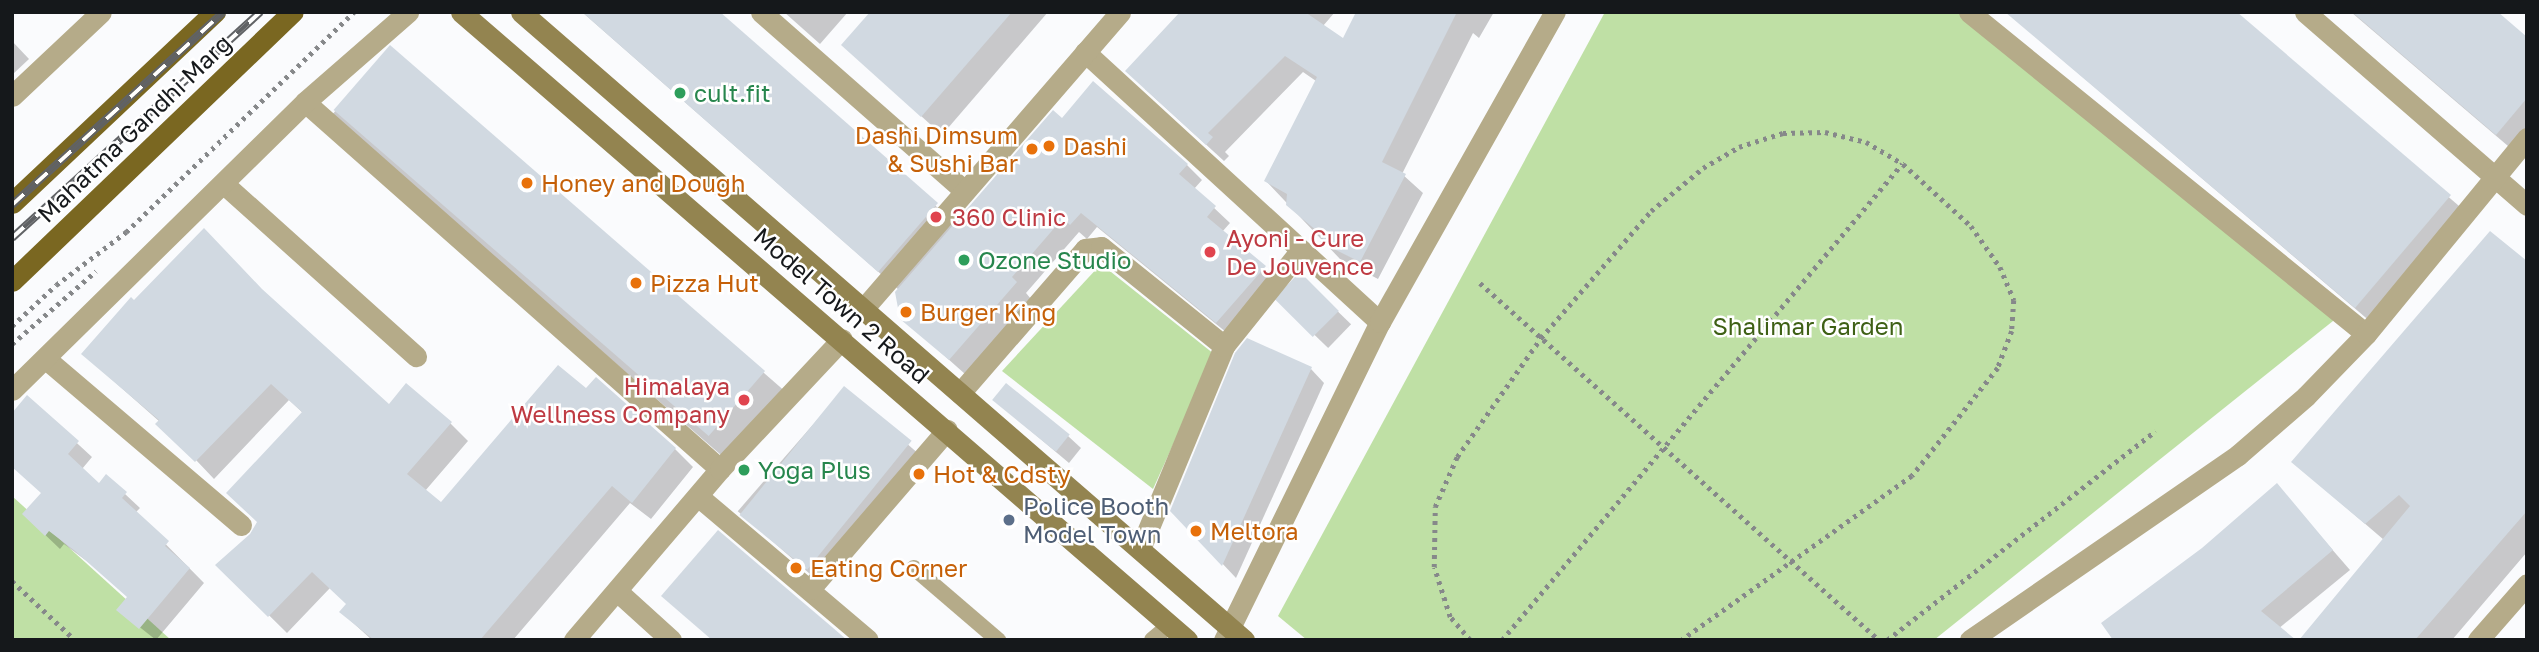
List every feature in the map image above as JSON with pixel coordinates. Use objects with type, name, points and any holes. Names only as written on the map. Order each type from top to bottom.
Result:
[{"type":"main road","name":"Mahatma Gandhi Marg","points":[[12,203],[215,12]]},
{"type":"main road","name":"Mahatma Gandhi Marg","points":[[12,281],[293,12]]},
{"type":"street","points":[[12,96],[101,12]]},
{"type":"street","points":[[12,390],[305,102],[408,12]]},
{"type":"street","name":"Model Town 2 Road","points":[[461,12],[1187,640]]},
{"type":"street","name":"Model Town 2 Road","points":[[521,12],[1140,549],[1233,636]]},
{"type":"street","points":[[761,12],[965,191]]},
{"type":"street","points":[[864,308],[1119,12]]},
{"type":"street","points":[[1233,636],[1380,322],[1555,12]]},
{"type":"street","points":[[1969,12],[2366,334]]},
{"type":"street","points":[[2305,12],[2527,205]]},
{"type":"street","points":[[1085,52],[1380,322]]},
{"type":"street","points":[[305,102],[720,469]]},
{"type":"street","points":[[1970,640],[2238,456],[2306,396],[2366,334],[2527,138]]},
{"type":"street","points":[[224,184],[416,356]]},
{"type":"street","points":[[960,393],[1085,249],[1101,247],[1224,346]]},
{"type":"street","points":[[1140,549],[1224,346],[1301,250]]},
{"type":"street","points":[[574,640],[699,497],[720,469],[842,339]]},
{"type":"street","points":[[46,359],[242,525]]},
{"type":"street","points":[[810,589],[947,430]]},
{"type":"street","points":[[699,497],[868,640]]},
{"type":"street","points":[[2478,640],[2527,584]]},
{"type":"street","points":[[617,591],[671,640]]},
{"type":"lane","points":[[914,568],[998,640]]},
{"type":"lane","points":[[1152,640],[1170,625]]},
{"type":"path","points":[[12,326],[56,285],[126,232],[354,12]]},
{"type":"path","points":[[1470,640],[1450,617],[1434,567],[1435,507],[1457,457],[1541,338],[1651,211],[1703,168],[1739,147],[1783,133],[1825,132],[1866,142],[1902,164],[1971,226],[2000,267],[2014,300],[2012,331],[1998,368],[1912,476],[1794,563],[1682,640]]},
{"type":"path","points":[[1502,640],[1902,164]]},
{"type":"path","points":[[1480,283],[1880,640]]},
{"type":"path","points":[[1886,640],[2155,431]]},
{"type":"path","points":[[12,581],[75,640]]},
{"type":"green space","name":"Shalimar Garden","points":[[1605,12],[1959,12],[2338,317],[1934,640],[1307,640],[1278,616]]},
{"type":"green space","points":[[1101,264],[1214,354],[1153,489],[1002,371]]},
{"type":"green space","points":[[12,496],[171,640],[12,640]]},
{"type":"building","points":[[582,12],[720,12],[938,203],[878,272]]},
{"type":"building","points":[[870,12],[1012,12],[921,117],[841,45]]},
{"type":"building","points":[[1180,12],[1305,12],[1343,38],[1356,12],[1457,12],[1382,162],[1406,174],[1360,262],[1320,242],[1324,237],[1286,205],[1287,194],[1264,181],[1317,77],[1285,56],[1208,133],[1213,137],[1206,145],[1125,71]]},
{"type":"building","points":[[2005,12],[2237,12],[2451,195],[2355,308]]},
{"type":"building","points":[[2352,12],[2498,12],[2527,37],[2527,98],[2496,135]]},
{"type":"building","points":[[390,45],[765,371],[709,436],[334,110]]},
{"type":"building","points":[[1093,81],[1188,164],[1179,174],[1216,206],[1207,217],[1266,266],[1216,323],[1081,213],[1070,225],[1063,218],[1012,277],[1017,282],[949,360],[900,319],[895,292],[1053,110],[1062,118]]},
{"type":"building","points":[[204,228],[262,289],[389,404],[406,383],[452,422],[407,474],[441,502],[558,365],[586,388],[596,377],[676,448],[632,503],[612,486],[480,640],[374,640],[339,612],[346,604],[312,572],[268,617],[215,565],[250,534],[257,522],[226,493],[302,412],[271,384],[195,462],[155,424],[159,420],[81,354],[131,297],[134,300]]},
{"type":"building","points":[[2490,231],[2527,261],[2527,511],[2415,640],[2299,640],[2410,506],[2399,495],[2365,524],[2291,462]]},
{"type":"building","points":[[1300,272],[1339,311],[1313,337],[1274,298]]},
{"type":"building","points":[[1247,338],[1312,367],[1222,566],[1170,511],[1235,353]]},
{"type":"building","points":[[1006,383],[1070,435],[1056,452],[992,400]]},
{"type":"building","points":[[844,386],[912,441],[807,570],[740,515]]},
{"type":"building","points":[[27,395],[79,441],[68,454],[99,483],[106,474],[127,492],[122,498],[169,541],[165,546],[190,568],[139,629],[116,610],[127,597],[75,551],[49,531],[45,536],[22,514],[41,493],[12,467],[12,413]]},
{"type":"building","points":[[2277,483],[2333,550],[2261,611],[2296,640],[2113,640],[2101,623],[2202,548]]},
{"type":"building","points":[[718,530],[847,640],[712,640],[661,596]]},
{"type":"railway","points":[[12,205],[223,12]]},
{"type":"railway","points":[[12,238],[260,12]]},
{"type":"place","name":"cult.fit","points":[[680,93]]},
{"type":"place","name":"Dashi","points":[[1049,146]]},
{"type":"place","name":"Dashi Dimsum & Sushi Bar","points":[[1032,149]]},
{"type":"place","name":"Honey and Dough","points":[[527,183]]},
{"type":"place","name":"360 Clinic","points":[[936,217]]},
{"type":"place","name":"Ayoni - Cure De Jouvence","points":[[1210,252]]},
{"type":"place","name":"Ozone Studio","points":[[964,260]]},
{"type":"place","name":"Pizza Hut","points":[[636,283]]},
{"type":"place","name":"Burger King","points":[[906,312]]},
{"type":"place","name":"Himalaya Wellness Company","points":[[744,400]]},
{"type":"place","name":"Yoga Plus","points":[[744,470]]},
{"type":"place","name":"Hot & Cdsty","points":[[919,474]]},
{"type":"place","name":"Police Booth Model Town","points":[[1009,520]]},
{"type":"place","name":"Meltora","points":[[1196,531]]},
{"type":"place","name":"Eating Corner","points":[[796,568]]}]
